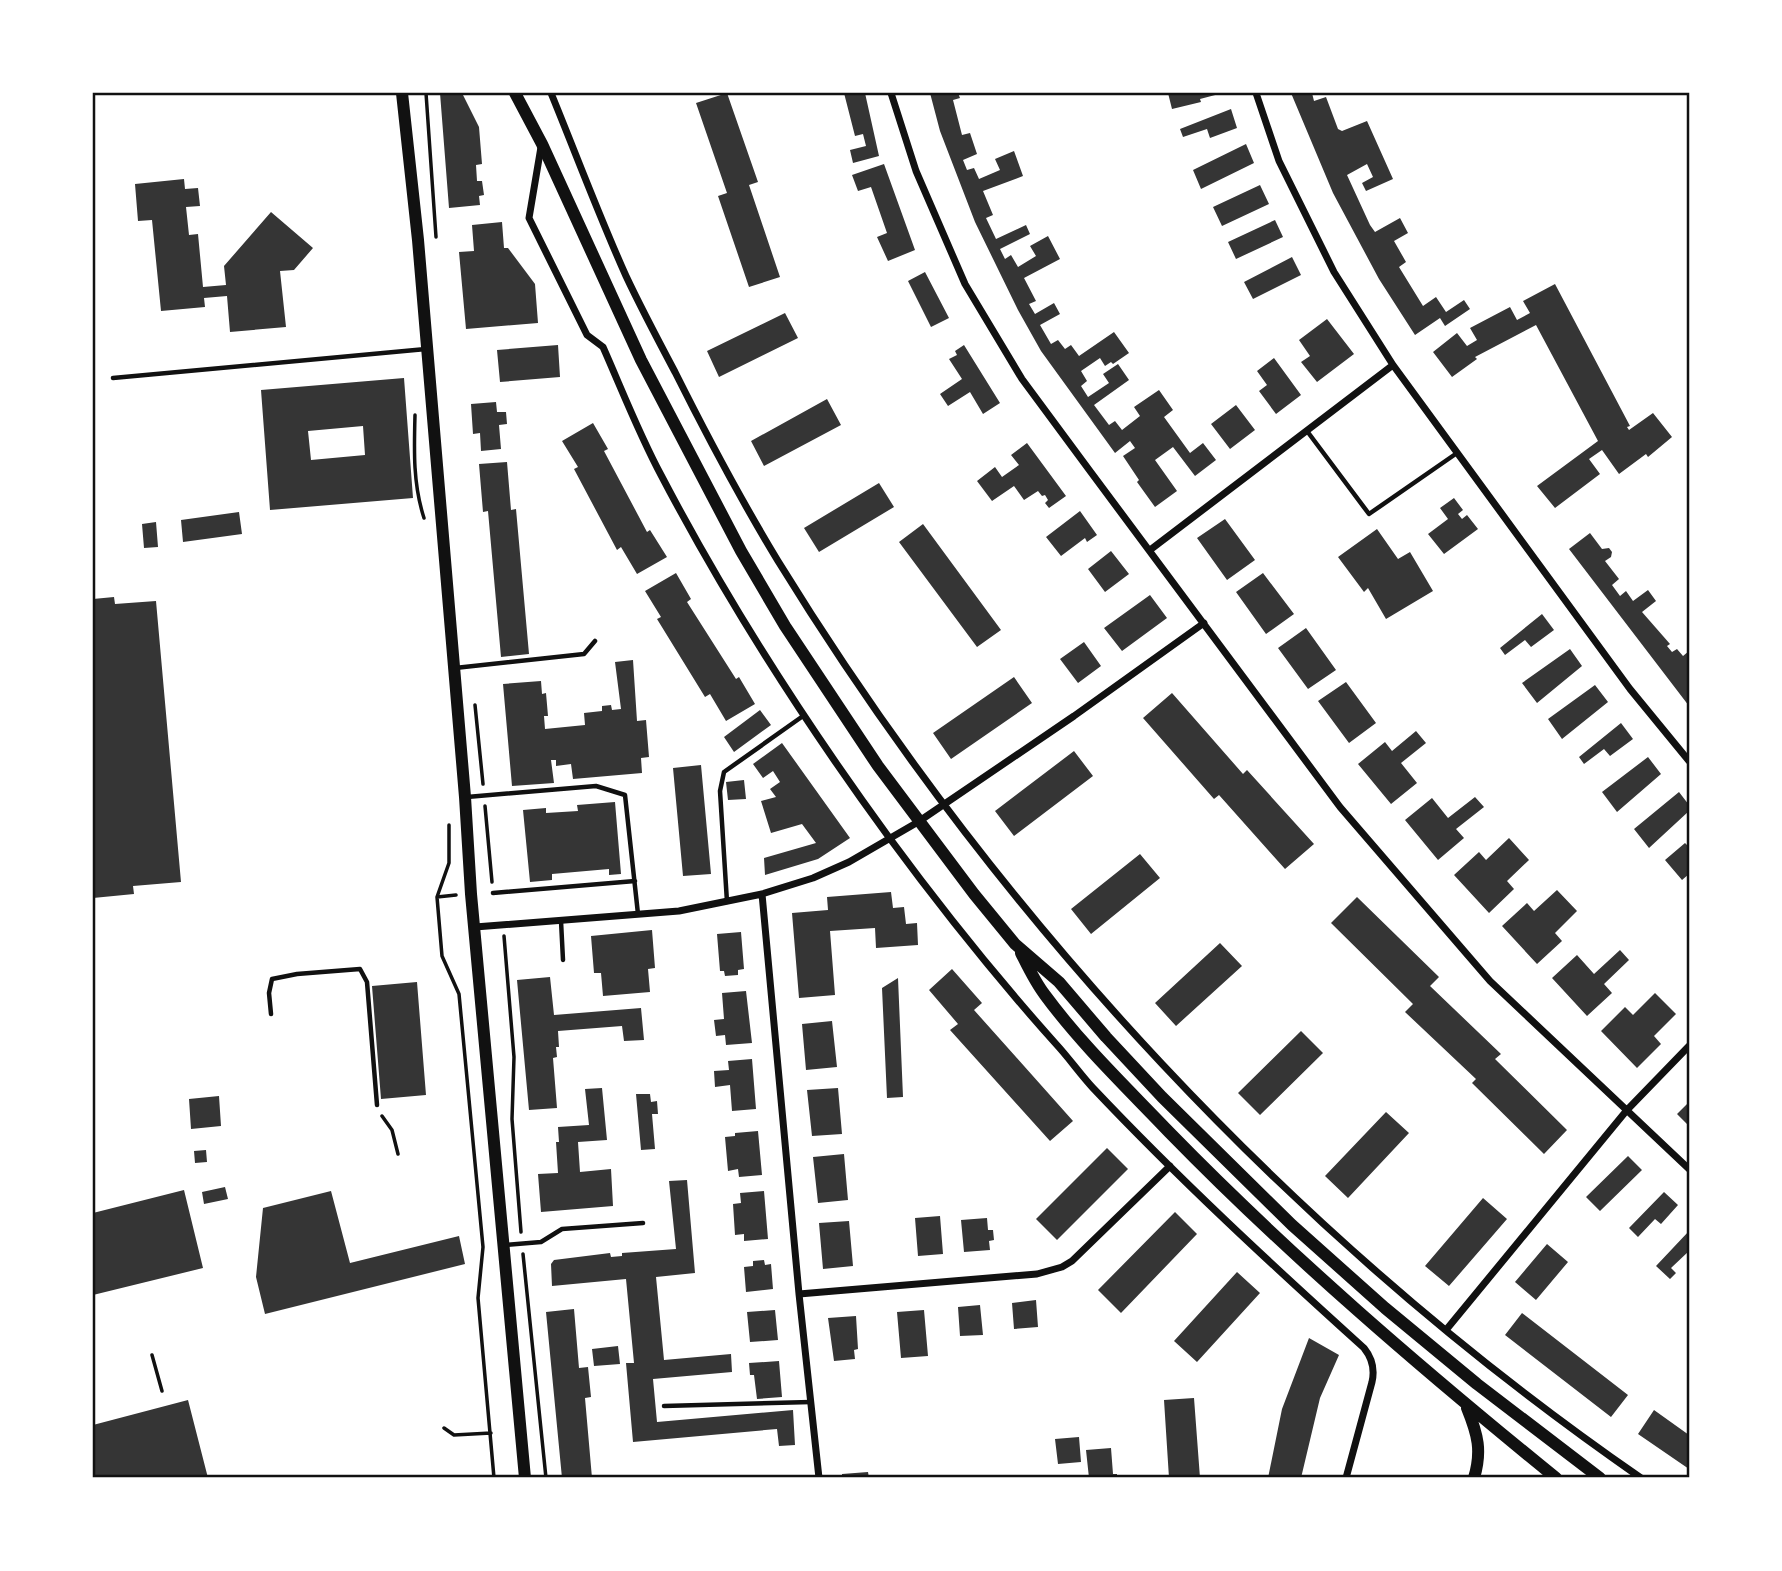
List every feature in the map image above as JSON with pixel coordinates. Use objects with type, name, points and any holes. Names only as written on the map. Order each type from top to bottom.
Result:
[{"type":"main road","points":[[402,93],[427,349],[524,1476]]},
{"type":"main road","points":[[515,93],[542,144],[641,360],[734,539],[785,626],[918,822],[1015,944],[1044,994],[1146,1108],[1279,1239],[1418,1364],[1556,1478]]},
{"type":"main road","points":[[525,93],[542,144]]},
{"type":"main road","points":[[1015,944],[1059,982],[1106,1037],[1214,1151],[1292,1225],[1477,1384],[1600,1478]]},
{"type":"main road","points":[[1466,1405],[1476,1431],[1480,1459],[1474,1478]]},
{"type":"street","points":[[551,93],[626,276],[710,440],[777,559],[863,693],[945,804],[1082,975],[1146,1046],[1262,1166],[1338,1238],[1520,1391],[1641,1478]]},
{"type":"street","points":[[891,93],[916,171],[965,284],[1022,379],[1339,807],[1490,981],[1689,1169]]},
{"type":"street","points":[[1255,93],[1279,161],[1334,272],[1393,365],[1630,690],[1689,761]]},
{"type":"street","points":[[542,144],[529,218],[587,335],[603,347],[660,472],[705,556],[804,715],[891,839],[972,948],[1013,997],[1091,1085],[1170,1166],[1370,1356],[1374,1374],[1346,1478]]},
{"type":"street","points":[[1150,550],[1393,365]]},
{"type":"street","points":[[475,928],[678,911],[762,894],[813,878],[849,862],[918,822],[1204,623]]},
{"type":"street","points":[[762,894],[819,1478]]},
{"type":"street","points":[[1446,1330],[1627,1110],[1689,1046]]},
{"type":"street","points":[[799,1294],[1037,1274],[1062,1267],[1082,1253],[1170,1166]]},
{"type":"lane","points":[[113,378],[427,349]]},
{"type":"lane","points":[[1307,431],[1369,514],[1457,453]]},
{"type":"lane","points":[[454,668],[584,654],[595,641]]},
{"type":"lane","points":[[727,902],[720,792],[724,772],[804,715]]},
{"type":"lane","points":[[465,797],[596,786],[625,795],[638,914]]},
{"type":"lane","points":[[493,893],[635,881]]},
{"type":"lane","points":[[561,920],[563,960]]},
{"type":"lane","points":[[271,1014],[269,993],[272,979],[360,968],[367,982],[377,1105]]},
{"type":"lane","points":[[504,1245],[541,1242],[562,1229],[643,1223]]},
{"type":"lane","points":[[664,1406],[811,1402]]},
{"type":"path","points":[[415,408],[413,458],[417,497],[424,519]]},
{"type":"path","points":[[449,823],[449,863],[437,897],[442,957],[459,994],[483,1247],[478,1298],[494,1478]]},
{"type":"path","points":[[377,1105],[391,1130],[398,1154]]},
{"type":"path","points":[[152,1355],[162,1391]]},
{"type":"path","points":[[444,1428],[454,1434],[491,1433]]},
{"type":"building","points":[[440,93],[462,93],[479,127],[482,164],[476,165],[477,181],[482,181],[484,195],[479,196],[480,205],[449,208]]},
{"type":"building","points":[[727,93],[758,182],[749,185],[780,277],[749,287],[718,196],[727,193],[696,103]]},
{"type":"building","points":[[844,93],[865,93],[879,156],[853,163],[850,150],[866,146],[863,134],[855,136]]},
{"type":"building","points":[[930,93],[958,93],[960,98],[953,100],[962,135],[970,133],[977,154],[963,160],[967,170],[974,168],[979,179],[1000,170],[995,159],[1014,151],[1023,176],[983,191],[993,215],[986,218],[996,239],[1026,225],[1030,234],[1000,249],[1005,259],[1011,255],[1018,267],[1036,256],[1030,246],[1048,236],[1060,259],[1024,278],[1036,301],[1029,304],[1035,314],[1054,303],[1060,314],[1040,325],[1051,344],[1058,340],[1065,349],[1071,345],[1079,356],[1114,332],[1129,353],[1105,366],[1100,358],[1081,371],[1087,381],[1081,386],[1088,397],[1109,383],[1103,374],[1118,364],[1129,380],[1094,405],[1109,425],[1115,421],[1122,430],[1140,416],[1134,407],[1159,390],[1173,410],[1164,417],[1190,453],[1203,443],[1216,460],[1195,476],[1173,447],[1155,460],[1177,491],[1155,507],[1123,456],[1135,448],[1130,441],[1115,453],[1041,351],[1018,310],[975,222],[940,131]]},
{"type":"building","points":[[1168,93],[1219,94],[1200,99],[1201,102],[1172,109]]},
{"type":"building","points":[[1291,93],[1312,93],[1314,101],[1326,97],[1338,129],[1342,131],[1367,121],[1393,179],[1366,191],[1362,183],[1373,177],[1367,164],[1347,175],[1370,225],[1375,232],[1400,218],[1408,233],[1394,241],[1406,262],[1399,267],[1423,306],[1436,297],[1446,312],[1464,300],[1470,309],[1445,326],[1440,318],[1415,335],[1379,279],[1333,193]]},
{"type":"building","points":[[1231,109],[1237,128],[1210,138],[1207,129],[1183,137],[1180,129]]},
{"type":"building","points":[[1246,144],[1254,163],[1201,189],[1193,170]]},
{"type":"building","points":[[884,164],[915,250],[888,261],[877,237],[887,233],[871,187],[858,191],[852,175]]},
{"type":"building","points":[[184,179],[185,189],[198,188],[200,206],[186,207],[189,235],[198,234],[203,287],[226,285],[224,266],[271,212],[313,248],[294,270],[280,271],[286,327],[230,332],[227,296],[204,298],[205,307],[161,311],[152,220],[138,221],[135,184]]},
{"type":"building","points":[[1260,185],[1269,204],[1222,226],[1213,207]]},
{"type":"building","points":[[1275,220],[1283,237],[1236,259],[1228,242]]},
{"type":"building","points":[[502,222],[504,248],[508,248],[535,284],[538,323],[466,329],[459,252],[474,251],[472,225]]},
{"type":"building","points":[[1292,257],[1301,275],[1253,299],[1244,282]]},
{"type":"building","points":[[925,272],[949,318],[931,327],[908,281]]},
{"type":"building","points":[[1555,284],[1630,426],[1627,427],[1629,430],[1653,413],[1672,437],[1648,457],[1646,454],[1619,474],[1602,450],[1589,459],[1600,474],[1555,508],[1537,486],[1598,441],[1536,325],[1475,357],[1477,359],[1452,377],[1433,352],[1457,333],[1467,346],[1477,340],[1470,328],[1510,307],[1517,320],[1530,313],[1523,301]]},
{"type":"building","points":[[785,313],[798,338],[719,377],[707,351]]},
{"type":"building","points":[[1327,319],[1354,354],[1317,382],[1301,362],[1310,356],[1299,340]]},
{"type":"building","points":[[558,345],[560,377],[500,382],[497,350]]},
{"type":"building","points":[[964,345],[1000,403],[983,414],[970,392],[948,406],[940,394],[962,379],[949,359],[957,355],[955,351]]},
{"type":"building","points":[[1274,358],[1301,395],[1276,414],[1259,391],[1267,385],[1257,371]]},
{"type":"building","points":[[404,378],[413,498],[270,510],[261,390]],"holes":[[[363,426],[365,455],[311,460],[308,431]]]},
{"type":"building","points":[[827,399],[841,425],[764,466],[751,441]]},
{"type":"building","points":[[496,402],[497,412],[506,412],[507,424],[499,425],[501,449],[481,451],[480,433],[473,434],[471,404]]},
{"type":"building","points":[[1236,405],[1255,430],[1230,449],[1211,424]]},
{"type":"building","points":[[593,423],[608,449],[604,451],[647,532],[650,530],[667,557],[637,574],[621,547],[617,550],[574,469],[578,467],[562,441]]},
{"type":"building","points":[[1027,443],[1066,496],[1049,508],[1045,503],[1048,500],[1045,495],[1042,496],[1038,491],[1024,500],[1014,486],[992,501],[977,481],[995,467],[1002,477],[1019,465],[1011,455]]},
{"type":"building","points":[[507,462],[511,510],[516,509],[529,654],[501,657],[488,511],[483,512],[479,464]]},
{"type":"building","points":[[879,483],[894,507],[819,552],[804,528]]},
{"type":"building","points":[[1454,498],[1463,510],[1458,514],[1462,519],[1467,515],[1478,529],[1444,554],[1428,534],[1448,519],[1440,508]]},
{"type":"building","points":[[1080,511],[1097,535],[1087,542],[1085,538],[1061,556],[1046,537]]},
{"type":"building","points":[[239,512],[242,534],[183,542],[181,520]]},
{"type":"building","points":[[1225,519],[1255,560],[1227,580],[1197,538]]},
{"type":"building","points":[[156,522],[158,547],[144,548],[142,524]]},
{"type":"building","points":[[923,524],[1001,630],[977,647],[899,542]]},
{"type":"building","points":[[1377,529],[1398,559],[1410,552],[1433,591],[1386,619],[1368,588],[1364,592],[1338,557]]},
{"type":"building","points":[[1590,533],[1602,549],[1609,548],[1612,552],[1611,557],[1605,561],[1619,579],[1612,585],[1620,596],[1626,591],[1633,601],[1648,590],[1656,601],[1642,612],[1670,644],[1667,646],[1672,652],[1677,649],[1683,656],[1689,651],[1689,706],[1569,549]]},
{"type":"building","points":[[1111,551],[1129,574],[1105,592],[1088,569]]},
{"type":"building","points":[[676,573],[691,599],[687,602],[755,704],[726,721],[710,694],[705,697],[657,619],[661,617],[645,591]]},
{"type":"building","points":[[1263,573],[1294,614],[1266,634],[1236,592]]},
{"type":"building","points":[[1150,595],[1167,618],[1122,651],[1104,628]]},
{"type":"building","points":[[114,597],[115,604],[156,601],[181,882],[133,886],[134,894],[93,898],[93,599]]},
{"type":"building","points":[[1542,614],[1554,630],[1531,647],[1525,640],[1505,655],[1500,648]]},
{"type":"building","points":[[1306,628],[1336,670],[1308,689],[1278,648]]},
{"type":"building","points":[[1084,642],[1101,666],[1078,683],[1060,659]]},
{"type":"building","points":[[1570,649],[1582,666],[1537,703],[1522,683]]},
{"type":"building","points":[[633,660],[637,721],[646,720],[649,757],[641,758],[642,773],[573,779],[571,764],[556,766],[556,760],[551,760],[554,783],[512,786],[503,684],[541,681],[542,694],[546,693],[548,716],[544,716],[545,729],[585,725],[584,713],[602,711],[602,706],[611,705],[612,710],[621,709],[615,662]]},
{"type":"building","points":[[1014,677],[1032,703],[951,759],[933,733]]},
{"type":"building","points":[[1346,682],[1376,723],[1349,743],[1318,701]]},
{"type":"building","points":[[1595,685],[1608,702],[1562,739],[1548,719]]},
{"type":"building","points":[[1172,693],[1243,774],[1247,770],[1314,844],[1285,869],[1219,795],[1214,799],[1143,718]]},
{"type":"building","points":[[760,710],[771,725],[734,752],[724,737]]},
{"type":"building","points":[[1621,723],[1633,739],[1610,756],[1604,749],[1584,764],[1579,757]]},
{"type":"building","points":[[1416,731],[1426,743],[1401,763],[1417,783],[1391,804],[1358,764],[1385,742],[1392,751]]},
{"type":"building","points":[[782,743],[850,838],[818,859],[765,875],[764,858],[816,843],[802,824],[771,833],[761,801],[776,797],[770,789],[780,782],[773,771],[763,778],[753,764]]},
{"type":"building","points":[[1074,751],[1093,776],[1014,836],[995,811]]},
{"type":"building","points":[[1648,757],[1661,774],[1617,812],[1602,792]]},
{"type":"building","points":[[701,765],[711,874],[683,876],[673,768]]},
{"type":"building","points":[[744,780],[746,799],[728,800],[726,782]]},
{"type":"building","points":[[1679,792],[1689,805],[1689,811],[1649,848],[1634,829]]},
{"type":"building","points":[[1475,797],[1484,807],[1456,829],[1464,838],[1438,860],[1405,820],[1432,798],[1448,818]]},
{"type":"building","points":[[615,802],[621,874],[609,875],[609,869],[552,874],[552,880],[530,882],[523,810],[546,808],[546,813],[578,811],[577,805]]},
{"type":"building","points":[[1509,838],[1529,860],[1507,881],[1514,889],[1489,913],[1454,875],[1479,852],[1486,860]]},
{"type":"building","points":[[1685,843],[1689,843],[1689,874],[1682,880],[1665,860]]},
{"type":"building","points":[[1140,854],[1160,878],[1091,934],[1071,909]]},
{"type":"building","points":[[1557,890],[1577,911],[1555,933],[1562,941],[1537,964],[1502,926],[1527,903],[1534,911]]},
{"type":"building","points":[[891,892],[893,908],[904,907],[906,924],[917,923],[918,945],[876,948],[875,928],[830,931],[835,995],[799,998],[792,913],[828,910],[827,897]]},
{"type":"building","points":[[1357,897],[1439,977],[1430,986],[1501,1054],[1495,1059],[1567,1130],[1544,1154],[1472,1083],[1476,1079],[1405,1012],[1413,1004],[1331,923]]},
{"type":"building","points":[[652,930],[655,968],[648,969],[650,992],[603,996],[601,973],[594,973],[591,936]]},
{"type":"building","points":[[741,932],[744,969],[738,970],[738,975],[725,976],[724,971],[720,971],[717,934]]},
{"type":"building","points":[[1220,943],[1242,966],[1176,1026],[1155,1003]]},
{"type":"building","points":[[1620,950],[1629,960],[1604,984],[1612,993],[1587,1016],[1552,978],[1577,955],[1594,974]]},
{"type":"building","points":[[952,969],[982,1003],[974,1010],[1073,1121],[1050,1141],[950,1030],[958,1024],[929,990]]},
{"type":"building","points":[[550,977],[554,1015],[641,1008],[644,1040],[624,1041],[622,1026],[558,1031],[559,1047],[556,1047],[557,1057],[553,1058],[557,1108],[529,1110],[517,980]]},
{"type":"building","points":[[898,978],[903,1097],[887,1098],[882,988]]},
{"type":"building","points":[[417,982],[426,1095],[381,1099],[372,986]]},
{"type":"building","points":[[746,991],[752,1043],[726,1045],[725,1035],[716,1036],[714,1020],[724,1019],[722,993]]},
{"type":"building","points":[[1655,993],[1676,1014],[1654,1036],[1661,1044],[1637,1068],[1601,1031],[1625,1007],[1633,1015]]},
{"type":"building","points":[[832,1021],[837,1067],[806,1070],[802,1024]]},
{"type":"building","points":[[1301,1031],[1323,1053],[1260,1115],[1238,1093]]},
{"type":"building","points":[[752,1059],[756,1109],[732,1111],[730,1085],[715,1087],[714,1071],[729,1070],[728,1061]]},
{"type":"building","points":[[602,1088],[607,1140],[578,1142],[580,1172],[611,1169],[613,1206],[541,1212],[538,1174],[558,1173],[558,1127],[589,1125],[585,1089]]},
{"type":"building","points":[[838,1088],[842,1134],[812,1136],[807,1090]]},
{"type":"building","points":[[636,1094],[650,1094],[651,1102],[657,1101],[658,1114],[652,1114],[655,1149],[641,1150]]},
{"type":"building","points":[[219,1096],[221,1126],[191,1129],[189,1099]]},
{"type":"building","points":[[1689,1102],[1689,1126],[1677,1114]]},
{"type":"building","points":[[1386,1112],[1409,1133],[1348,1198],[1325,1176]]},
{"type":"building","points":[[758,1131],[762,1175],[739,1177],[738,1169],[728,1171],[725,1137],[735,1136],[735,1133]]},
{"type":"building","points":[[1107,1148],[1128,1169],[1057,1240],[1036,1219]]},
{"type":"building","points":[[206,1150],[207,1162],[195,1163],[194,1151]]},
{"type":"building","points":[[844,1154],[848,1200],[818,1203],[813,1157]]},
{"type":"building","points":[[1628,1156],[1642,1170],[1600,1211],[1586,1197]]},
{"type":"building","points":[[687,1180],[695,1273],[656,1277],[664,1360],[731,1354],[732,1372],[653,1379],[657,1422],[793,1410],[795,1445],[779,1446],[777,1429],[633,1442],[626,1363],[634,1363],[626,1279],[552,1286],[551,1264],[554,1260],[610,1253],[611,1257],[622,1256],[622,1253],[676,1249],[669,1181]]},
{"type":"building","points":[[225,1187],[228,1199],[204,1204],[202,1192]]},
{"type":"building","points":[[184,1190],[203,1268],[93,1295],[93,1213]]},
{"type":"building","points":[[331,1191],[350,1263],[459,1236],[465,1264],[265,1314],[256,1277],[263,1208]]},
{"type":"building","points":[[764,1191],[768,1239],[744,1241],[744,1234],[735,1235],[733,1204],[741,1203],[740,1193]]},
{"type":"building","points":[[1664,1192],[1678,1205],[1661,1224],[1655,1219],[1638,1237],[1629,1228]]},
{"type":"building","points":[[1483,1198],[1507,1219],[1449,1286],[1425,1266]]},
{"type":"building","points":[[1175,1212],[1197,1234],[1121,1313],[1098,1290]]},
{"type":"building","points":[[940,1216],[943,1254],[918,1256],[915,1218]]},
{"type":"building","points":[[987,1218],[988,1230],[993,1230],[994,1240],[989,1241],[990,1250],[964,1252],[961,1220]]},
{"type":"building","points":[[849,1221],[853,1266],[823,1269],[819,1223]]},
{"type":"building","points":[[1689,1231],[1689,1251],[1671,1268],[1676,1273],[1670,1279],[1656,1266]]},
{"type":"building","points":[[1547,1244],[1568,1262],[1536,1300],[1515,1282]]},
{"type":"building","points":[[764,1260],[765,1265],[771,1264],[773,1289],[746,1292],[744,1267],[753,1266],[753,1261]]},
{"type":"building","points":[[1237,1272],[1260,1293],[1197,1362],[1174,1341]]},
{"type":"building","points":[[1036,1300],[1038,1327],[1014,1329],[1012,1303]]},
{"type":"building","points":[[980,1305],[983,1335],[960,1336],[958,1307]]},
{"type":"building","points":[[574,1309],[579,1368],[588,1367],[591,1397],[585,1398],[592,1478],[562,1478],[546,1312]]},
{"type":"building","points":[[775,1310],[778,1340],[750,1342],[747,1312]]},
{"type":"building","points":[[924,1310],[928,1356],[901,1358],[897,1312]]},
{"type":"building","points":[[1522,1313],[1628,1395],[1611,1417],[1505,1335]]},
{"type":"building","points":[[856,1316],[858,1349],[854,1350],[855,1359],[834,1361],[828,1318]]},
{"type":"building","points":[[1309,1338],[1339,1355],[1320,1398],[1301,1478],[1268,1478],[1282,1409]]},
{"type":"building","points":[[618,1346],[620,1364],[594,1366],[592,1349]]},
{"type":"building","points":[[779,1361],[782,1397],[757,1399],[754,1375],[750,1375],[749,1363]]},
{"type":"building","points":[[1194,1398],[1200,1478],[1169,1478],[1164,1400]]},
{"type":"building","points":[[188,1400],[208,1478],[93,1478],[93,1425]]},
{"type":"building","points":[[1654,1410],[1689,1435],[1689,1469],[1638,1434]]},
{"type":"building","points":[[1079,1437],[1081,1462],[1058,1464],[1055,1439]]},
{"type":"building","points":[[1111,1448],[1113,1474],[1117,1474],[1117,1478],[1089,1478],[1086,1450]]},
{"type":"building","points":[[868,1472],[869,1478],[842,1478],[842,1474]]}]
